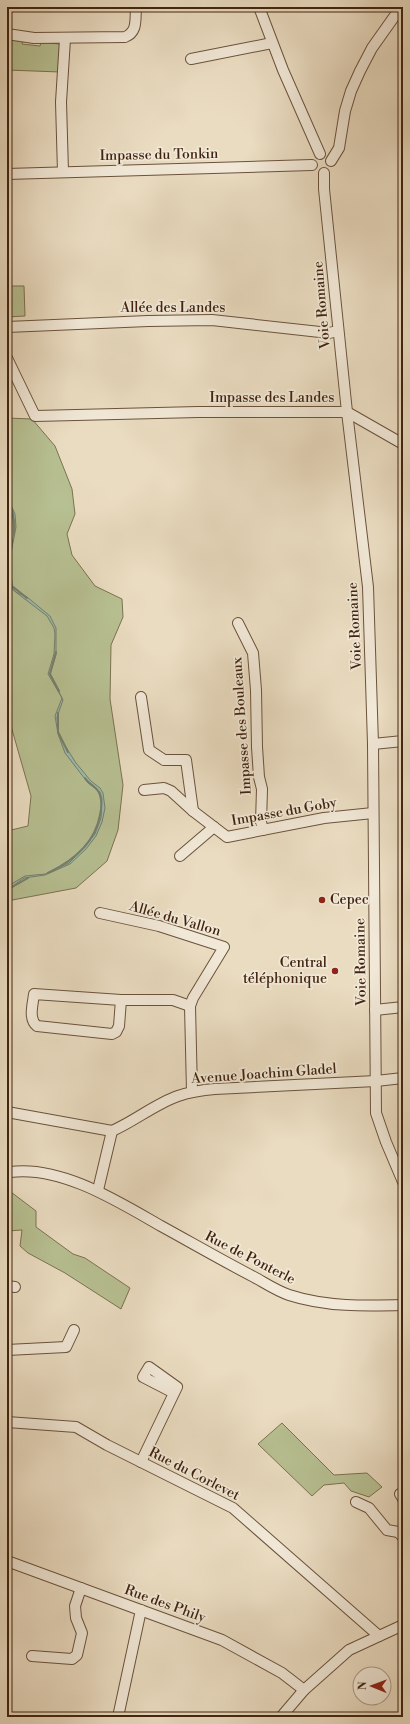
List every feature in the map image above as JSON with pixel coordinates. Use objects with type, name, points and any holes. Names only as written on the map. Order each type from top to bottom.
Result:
[{"type":"street","points":[[7,34],[34,38],[65,39],[125,37],[131,35],[135,29],[136,7]]},
{"type":"street","points":[[259,7],[272,43],[320,154]]},
{"type":"street","points":[[331,161],[327,155],[320,154],[313,159],[312,165],[318,172],[324,172],[329,169],[331,161],[339,148],[345,111],[360,71],[372,48],[401,7]]},
{"type":"street","points":[[63,172],[61,102],[65,39]]},
{"type":"street","points":[[191,59],[272,43]]},
{"type":"street","name":"Impasse du Tonkin","points":[[7,174],[312,165]]},
{"type":"street","name":"Voie Romaine","points":[[324,172],[324,189],[338,332],[368,587],[373,744],[376,1113],[386,1142],[403,1182]]},
{"type":"street","name":"Allée des Landes","points":[[7,327],[212,320],[330,333],[338,332]]},
{"type":"street","name":"Impasse des Landes","points":[[7,358],[35,416],[198,412],[347,412]]},
{"type":"street","points":[[347,412],[403,444]]},
{"type":"street","name":"Impasse des Bouleaux","points":[[238,623],[253,652],[256,690],[257,748],[259,777],[262,789],[261,822],[263,830]]},
{"type":"street","points":[[141,697],[149,750],[164,760],[186,760],[193,811]]},
{"type":"street","points":[[373,744],[403,741]]},
{"type":"street","name":"Impasse du Goby","points":[[144,790],[164,788],[171,790],[193,811],[227,837],[324,818],[373,813]]},
{"type":"street","points":[[180,856],[214,827]]},
{"type":"street","name":"Allée du Vallon","points":[[100,914],[159,926],[224,947],[193,998],[190,1006],[192,1092]]},
{"type":"street","points":[[121,1000],[119,1026],[116,1032],[112,1034],[36,1026],[31,1018],[34,994],[121,1000],[173,1000],[190,1006]]},
{"type":"street","points":[[375,1010],[403,1007]]},
{"type":"street","name":"Avenue Joachim Gladel","points":[[112,1130],[167,1101],[192,1092],[215,1089],[376,1081],[403,1078]]},
{"type":"street","points":[[7,1112],[112,1130],[98,1190]]},
{"type":"street","name":"Rue de Ponterle","points":[[10,1172],[25,1170],[35,1172],[68,1180],[98,1190],[226,1263],[288,1295],[322,1302],[356,1306],[403,1305]]},
{"type":"street","points":[[7,1350],[66,1347],[74,1330]]},
{"type":"street","points":[[141,1462],[174,1393]]},
{"type":"street","name":"Rue du Corlevet","points":[[7,1422],[76,1427],[141,1462],[233,1508],[379,1636]]},
{"type":"street","points":[[356,1502],[369,1508],[387,1530],[398,1532],[403,1537]]},
{"type":"street","name":"Rue des Phily","points":[[7,1561],[222,1640],[282,1673],[304,1690]]},
{"type":"street","points":[[32,1656],[72,1659],[77,1655],[82,1632],[76,1618],[75,1606],[82,1588]]},
{"type":"street","points":[[118,1717],[141,1610]]},
{"type":"street","points":[[281,1717],[304,1690],[349,1650],[403,1625]]},
{"type":"shaded area","points":[[7,38],[23,41],[22,44],[40,46],[41,42],[59,44],[61,47],[60,72],[7,70]]},
{"type":"shaded area","points":[[7,286],[24,286],[25,316],[7,317]]},
{"type":"shaded area","points":[[7,418],[32,419],[55,446],[72,489],[75,514],[67,534],[72,555],[95,586],[122,599],[123,617],[111,645],[110,699],[123,785],[118,830],[107,861],[76,888],[7,901],[7,831],[28,826],[31,796],[7,712]]},
{"type":"shaded area","points":[[7,496],[15,514],[16,527],[9,564],[9,577],[16,592],[27,597],[50,616],[56,628],[56,655],[50,674],[62,698],[48,674],[54,654],[54,628],[47,616],[13,590],[8,577],[9,561],[15,527],[13,512],[7,500]]},
{"type":"shaded area","points":[[62,698],[63,700],[57,717],[58,732],[76,763],[103,793],[105,808],[102,822],[96,836],[86,849],[70,864],[45,875],[24,878],[7,890],[8,886],[25,876],[45,874],[69,863],[95,834],[101,818],[102,799],[100,792],[88,783],[65,753],[58,734],[55,716]]},
{"type":"shaded area","points":[[7,1189],[36,1211],[36,1227],[73,1254],[85,1258],[130,1288],[121,1309],[65,1273],[28,1253],[20,1246],[22,1230],[7,1231]]},
{"type":"shaded area","points":[[282,1423],[334,1475],[367,1473],[382,1487],[369,1497],[351,1491],[344,1483],[324,1485],[312,1496],[258,1444]]},
{"type":"waterway","points":[[7,502],[14,521],[14,534]]},
{"type":"waterway","points":[[11,556],[9,563],[12,586],[27,598]]},
{"type":"waterway","points":[[56,652],[50,674],[59,691]]},
{"type":"waterway","points":[[58,713],[58,732],[68,752]]},
{"type":"waterway","points":[[48,873],[66,863],[82,850],[93,834],[97,825],[101,809],[100,796],[97,789],[85,778]]},
{"type":"waterway","points":[[7,890],[28,878]]},
{"type":"place","name":"Cepec","points":[[322,900]]},
{"type":"place","name":"Central téléphonique","points":[[335,971]]}]
